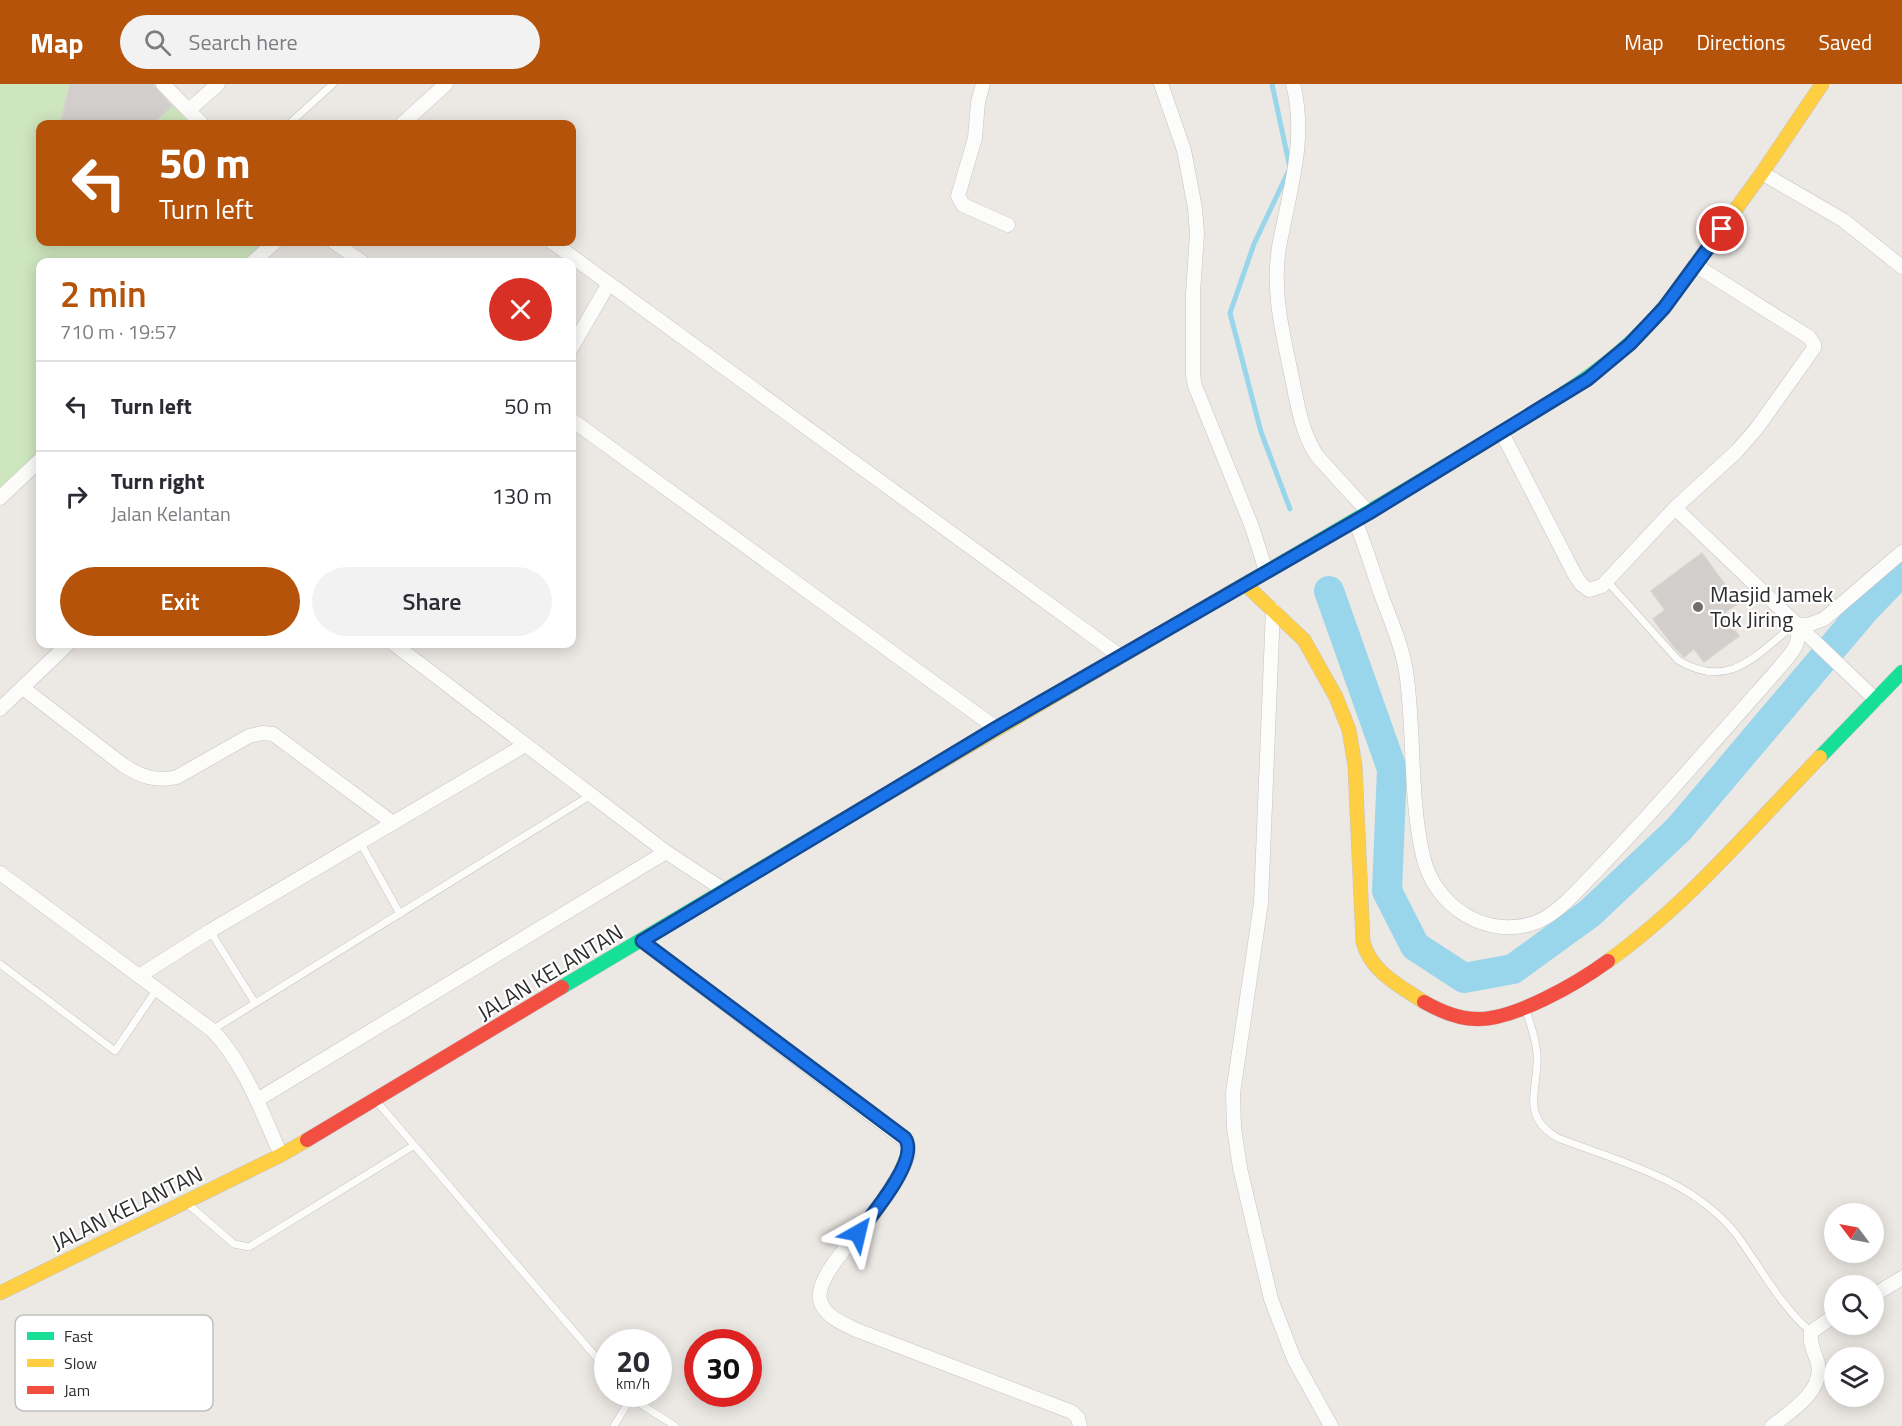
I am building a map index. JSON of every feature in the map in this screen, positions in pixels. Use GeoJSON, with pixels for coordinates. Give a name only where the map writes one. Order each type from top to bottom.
{"type":"FeatureCollection","features":[{"type":"Feature","properties":{"kind":"main road","name":"JALAN KELANTAN"},"geometry":{"type":"LineString","coordinates":[[0,1293],[281,1155],[376,1101],[724,890],[996,728],[1369,513],[1588,379],[1630,344],[1664,308],[1762,173],[1822,84]]}},
{"type":"Feature","properties":{"kind":"main road"},"geometry":{"type":"LineString","coordinates":[[1245,584],[1304,640],[1321,668],[1349,730],[1355,766],[1364,942],[1370,961],[1423,1001],[1452,1016],[1470,1020],[1488,1019],[1549,998],[1612,961],[1709,872],[1902,672]]}},
{"type":"Feature","properties":{"kind":"street"},"geometry":{"type":"LineString","coordinates":[[164,84],[198,120]]}},
{"type":"Feature","properties":{"kind":"street"},"geometry":{"type":"LineString","coordinates":[[189,110],[218,84]]}},
{"type":"Feature","properties":{"kind":"street"},"geometry":{"type":"LineString","coordinates":[[406,120],[446,84]]}},
{"type":"Feature","properties":{"kind":"street"},"geometry":{"type":"LineString","coordinates":[[983,84],[978,102],[975,138],[958,196],[963,205],[1008,225]]}},
{"type":"Feature","properties":{"kind":"street"},"geometry":{"type":"LineString","coordinates":[[1161,84],[1184,150],[1196,208],[1193,375],[1269,570]]}},
{"type":"Feature","properties":{"kind":"street"},"geometry":{"type":"LineString","coordinates":[[1293,84],[1299,126],[1298,153],[1276,268],[1280,322],[1301,421],[1310,445],[1317,456],[1369,513]]}},
{"type":"Feature","properties":{"kind":"street"},"geometry":{"type":"LineString","coordinates":[[1762,173],[1843,220],[1896,258],[1902,267]]}},
{"type":"Feature","properties":{"kind":"street"},"geometry":{"type":"LineString","coordinates":[[257,258],[271,246]]}},
{"type":"Feature","properties":{"kind":"street"},"geometry":{"type":"LineString","coordinates":[[340,246],[356,258]]}},
{"type":"Feature","properties":{"kind":"street"},"geometry":{"type":"LineString","coordinates":[[557,246],[573,258]]}},
{"type":"Feature","properties":{"kind":"street"},"geometry":{"type":"LineString","coordinates":[[576,260],[1120,656]]}},
{"type":"Feature","properties":{"kind":"street"},"geometry":{"type":"LineString","coordinates":[[1502,433],[1581,584],[1589,590],[1602,586],[1675,508],[1716,473],[1744,443],[1814,348],[1809,337],[1695,265]]}},
{"type":"Feature","properties":{"kind":"street"},"geometry":{"type":"LineString","coordinates":[[576,340],[608,285]]}},
{"type":"Feature","properties":{"kind":"street"},"geometry":{"type":"LineString","coordinates":[[576,423],[996,728]]}},
{"type":"Feature","properties":{"kind":"street"},"geometry":{"type":"LineString","coordinates":[[2,493],[36,463]]}},
{"type":"Feature","properties":{"kind":"street"},"geometry":{"type":"LineString","coordinates":[[1675,508],[1876,700]]}},
{"type":"Feature","properties":{"kind":"street"},"geometry":{"type":"LineString","coordinates":[[1353,522],[1369,556],[1406,670],[1418,827],[1424,859],[1439,893],[1459,911],[1485,924],[1503,927],[1538,922],[1576,892],[1627,839],[1778,669],[1798,642],[1799,628]]}},
{"type":"Feature","properties":{"kind":"street"},"geometry":{"type":"LineString","coordinates":[[1799,628],[1824,619],[1902,552]]}},
{"type":"Feature","properties":{"kind":"street"},"geometry":{"type":"LineString","coordinates":[[1273,609],[1261,903],[1234,1084],[1234,1128],[1261,1259],[1275,1310],[1294,1359],[1331,1426]]}},
{"type":"Feature","properties":{"kind":"street"},"geometry":{"type":"LineString","coordinates":[[0,709],[64,648]]}},
{"type":"Feature","properties":{"kind":"street"},"geometry":{"type":"LineString","coordinates":[[399,648],[666,852],[724,890]]}},
{"type":"Feature","properties":{"kind":"street"},"geometry":{"type":"LineString","coordinates":[[23,688],[123,765],[151,779],[164,780],[177,777],[249,736],[262,733],[273,734],[393,824]]}},
{"type":"Feature","properties":{"kind":"street"},"geometry":{"type":"LineString","coordinates":[[139,976],[210,931],[525,745]]}},
{"type":"Feature","properties":{"kind":"street"},"geometry":{"type":"LineString","coordinates":[[257,1100],[666,852]]}},
{"type":"Feature","properties":{"kind":"street"},"geometry":{"type":"LineString","coordinates":[[0,873],[212,1030],[229,1049],[257,1100],[281,1155]]}},
{"type":"Feature","properties":{"kind":"street"},"geometry":{"type":"LineString","coordinates":[[642,941],[907,1142],[909,1150],[901,1171],[822,1284],[821,1303],[829,1314],[841,1323],[1072,1412],[1078,1418],[1080,1426]]}},
{"type":"Feature","properties":{"kind":"street"},"geometry":{"type":"LineString","coordinates":[[1884,1289],[1902,1278]]}},
{"type":"Feature","properties":{"kind":"street"},"geometry":{"type":"LineString","coordinates":[[1772,1426],[1798,1406],[1812,1390],[1819,1367],[1810,1338],[1811,1332],[1824,1323]]}},
{"type":"Feature","properties":{"kind":"lane"},"geometry":{"type":"LineString","coordinates":[[292,120],[333,84]]}},
{"type":"Feature","properties":{"kind":"lane"},"geometry":{"type":"LineString","coordinates":[[1607,581],[1678,660],[1693,669],[1710,674],[1728,672],[1746,664],[1799,628]]}},
{"type":"Feature","properties":{"kind":"lane"},"geometry":{"type":"LineString","coordinates":[[212,1030],[591,795]]}},
{"type":"Feature","properties":{"kind":"lane"},"geometry":{"type":"LineString","coordinates":[[360,842],[400,914]]}},
{"type":"Feature","properties":{"kind":"lane"},"geometry":{"type":"LineString","coordinates":[[210,931],[255,1003]]}},
{"type":"Feature","properties":{"kind":"lane"},"geometry":{"type":"LineString","coordinates":[[0,964],[116,1051],[157,989]]}},
{"type":"Feature","properties":{"kind":"lane"},"geometry":{"type":"LineString","coordinates":[[1524,1007],[1536,1043],[1533,1112],[1547,1132],[1660,1176],[1703,1202],[1735,1233],[1797,1318],[1811,1332]]}},
{"type":"Feature","properties":{"kind":"lane"},"geometry":{"type":"LineString","coordinates":[[376,1101],[594,1355]]}},
{"type":"Feature","properties":{"kind":"lane"},"geometry":{"type":"LineString","coordinates":[[186,1203],[234,1244],[249,1247],[413,1146]]}},
{"type":"Feature","properties":{"kind":"lane"},"geometry":{"type":"LineString","coordinates":[[614,1426],[624,1407]]}},
{"type":"Feature","properties":{"kind":"lane"},"geometry":{"type":"LineString","coordinates":[[646,1407],[675,1426]]}},
{"type":"Feature","properties":{"kind":"green space"},"geometry":{"type":"Polygon","coordinates":[[[0,84],[70,84],[61,120],[36,120],[36,246],[261,246],[248,258],[36,258],[36,463],[5,493],[0,488],[0,84]]]}},
{"type":"Feature","properties":{"kind":"green space"},"geometry":{"type":"Polygon","coordinates":[[[173,105],[186,120],[157,120],[173,105]]]}},
{"type":"Feature","properties":{"kind":"building"},"geometry":{"type":"Polygon","coordinates":[[[70,84],[153,84],[172,106],[157,120],[61,120],[70,84]]]}},
{"type":"Feature","properties":{"kind":"building","name":"Masjid Jamek Tok Jiring"},"geometry":{"type":"Polygon","coordinates":[[[1702,553],[1738,603],[1723,614],[1739,636],[1704,662],[1694,649],[1684,657],[1653,619],[1665,610],[1651,591],[1702,553]]]}},
{"type":"Feature","properties":{"kind":"waterway"},"geometry":{"type":"LineString","coordinates":[[1272,84],[1290,168],[1254,244],[1230,313],[1261,432],[1290,509]]}},
{"type":"Feature","properties":{"kind":"waterway"},"geometry":{"type":"LineString","coordinates":[[1329,591],[1392,769],[1387,891],[1415,946],[1464,978],[1513,969],[1590,913],[1679,829],[1865,609],[1902,571]]}},
{"type":"Feature","properties":{"kind":"traffic: fast"},"geometry":{"type":"LineString","coordinates":[[1231,592],[1557,398],[1632,341],[1675,293]]}},
{"type":"Feature","properties":{"kind":"traffic: fast"},"geometry":{"type":"LineString","coordinates":[[1820,757],[1902,672]]}},
{"type":"Feature","properties":{"kind":"traffic: fast"},"geometry":{"type":"LineString","coordinates":[[562,987],[839,822]]}},
{"type":"Feature","properties":{"kind":"traffic: slow"},"geometry":{"type":"LineString","coordinates":[[1675,293],[1762,173],[1822,84]]}},
{"type":"Feature","properties":{"kind":"traffic: slow"},"geometry":{"type":"LineString","coordinates":[[1245,584],[1304,640],[1336,697],[1349,730],[1355,766],[1363,942],[1367,953],[1379,970],[1424,1002]]}},
{"type":"Feature","properties":{"kind":"traffic: slow"},"geometry":{"type":"LineString","coordinates":[[839,822],[1231,592]]}},
{"type":"Feature","properties":{"kind":"traffic: slow"},"geometry":{"type":"LineString","coordinates":[[1608,961],[1637,939],[1692,890],[1820,757]]}},
{"type":"Feature","properties":{"kind":"traffic: slow"},"geometry":{"type":"LineString","coordinates":[[0,1293],[281,1155],[307,1140]]}},
{"type":"Feature","properties":{"kind":"traffic: jam"},"geometry":{"type":"LineString","coordinates":[[1424,1002],[1463,1018],[1492,1018],[1545,999],[1608,961]]}},
{"type":"Feature","properties":{"kind":"traffic: jam"},"geometry":{"type":"LineString","coordinates":[[307,1140],[562,987]]}},
{"type":"Feature","properties":{"kind":"place","name":"Masjid Jamek Tok Jiring"},"geometry":{"type":"Point","coordinates":[1698,607]}},
{"type":"Feature","properties":{"kind":"route"},"geometry":{"type":"LineString","coordinates":[[858,1233],[890,1190],[904,1165],[909,1150],[905,1138],[642,941],[996,728],[1369,513],[1588,379],[1630,344],[1664,308],[1722,229]]}}]}
